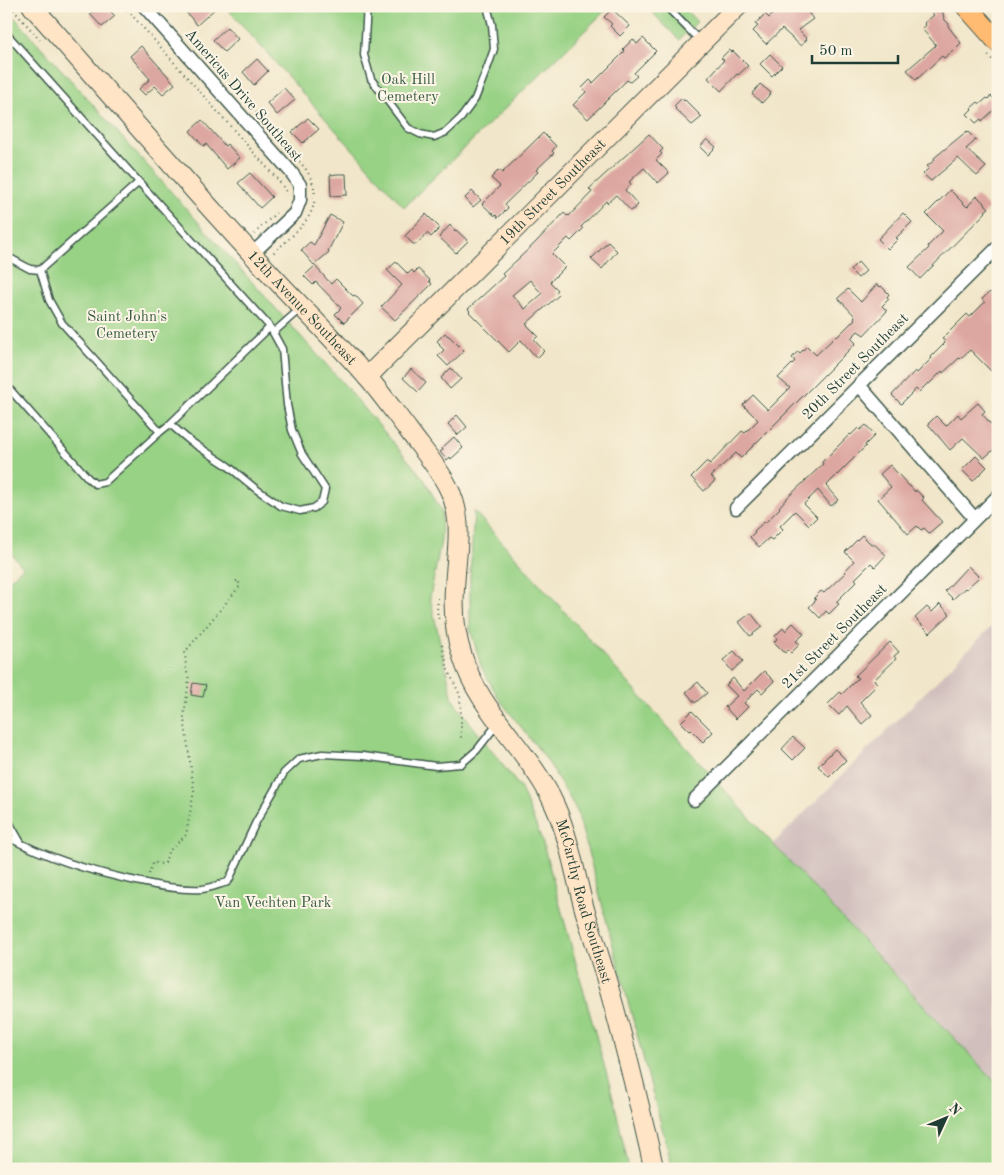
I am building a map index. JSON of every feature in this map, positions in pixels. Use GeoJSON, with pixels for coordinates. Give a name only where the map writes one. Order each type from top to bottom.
{"type":"FeatureCollection","features":[{"type":"Feature","properties":{"kind":"main road","name":"12th Avenue Southeast"},"geometry":{"type":"LineString","coordinates":[[32,6],[251,245],[302,307],[367,377],[441,474],[448,487],[458,518],[455,611],[462,658]]}},
{"type":"Feature","properties":{"kind":"main road","name":"19th Street Southeast"},"geometry":{"type":"LineString","coordinates":[[367,377],[738,6]]}},
{"type":"Feature","properties":{"kind":"main road"},"geometry":{"type":"LineString","coordinates":[[966,6],[998,42]]}},
{"type":"Feature","properties":{"kind":"main road","name":"McCarthy Road Southeast"},"geometry":{"type":"LineString","coordinates":[[462,658],[482,700],[542,782],[554,803],[564,828],[584,908],[625,1048],[654,1169]]}},
{"type":"Feature","properties":{"kind":"street","name":"Americus Drive Southeast"},"geometry":{"type":"LineString","coordinates":[[144,6],[291,172],[300,185],[300,200],[295,213],[251,245]]}},
{"type":"Feature","properties":{"kind":"street","name":"20th Street Southeast"},"geometry":{"type":"LineString","coordinates":[[736,508],[998,247]]}},
{"type":"Feature","properties":{"kind":"street"},"geometry":{"type":"LineString","coordinates":[[859,386],[975,519]]}},
{"type":"Feature","properties":{"kind":"street","name":"21st Street Southeast"},"geometry":{"type":"LineString","coordinates":[[694,800],[998,496]]}},
{"type":"Feature","properties":{"kind":"lane"},"geometry":{"type":"LineString","coordinates":[[367,6],[364,56],[371,79],[408,128],[420,134],[434,137],[446,132],[461,118],[474,99],[494,49],[492,25],[487,6]]}},
{"type":"Feature","properties":{"kind":"lane"},"geometry":{"type":"LineString","coordinates":[[666,6],[702,42]]}},
{"type":"Feature","properties":{"kind":"lane"},"geometry":{"type":"LineString","coordinates":[[6,33],[272,330],[282,349],[287,405],[292,430],[302,454],[324,489],[322,502],[314,508],[300,511],[281,506],[256,490],[228,466],[190,441],[170,424]]}},
{"type":"Feature","properties":{"kind":"lane"},"geometry":{"type":"LineString","coordinates":[[6,256],[30,269],[40,270],[139,182]]}},
{"type":"Feature","properties":{"kind":"lane"},"geometry":{"type":"LineString","coordinates":[[40,270],[49,300],[62,323],[160,432]]}},
{"type":"Feature","properties":{"kind":"lane"},"geometry":{"type":"LineString","coordinates":[[6,386],[88,478],[95,484],[105,482],[272,330],[302,307]]}},
{"type":"Feature","properties":{"kind":"lane"},"geometry":{"type":"LineString","coordinates":[[6,836],[76,865],[119,878],[173,889],[204,889],[228,882],[256,822],[284,773],[298,759],[322,754],[364,756],[436,766],[461,764],[477,750],[498,722]]}},
{"type":"Feature","properties":{"kind":"lane"},"geometry":{"type":"LineString","coordinates":[[6,817],[22,844]]}},
{"type":"Feature","properties":{"kind":"path"},"geometry":{"type":"LineString","coordinates":[[124,6],[278,180],[287,193],[287,200]]}},
{"type":"Feature","properties":{"kind":"path"},"geometry":{"type":"LineString","coordinates":[[251,245],[276,212]]}},
{"type":"Feature","properties":{"kind":"path"},"geometry":{"type":"LineString","coordinates":[[146,883],[153,862],[165,863],[168,852],[186,835],[194,790],[184,717],[189,679],[186,669],[185,652],[240,586],[238,580],[235,582]]}},
{"type":"Feature","properties":{"kind":"shaded area"},"geometry":{"type":"Polygon","coordinates":[[[998,620],[998,1085],[773,844],[998,620]]]}},
{"type":"Feature","properties":{"kind":"green space","name":"Oak Hill Cemetery"},"geometry":{"type":"Polygon","coordinates":[[[225,6],[610,6],[404,207],[225,6]]]}},
{"type":"Feature","properties":{"kind":"green space"},"geometry":{"type":"Polygon","coordinates":[[[646,6],[682,6],[697,22],[679,40],[646,6]]]}},
{"type":"Feature","properties":{"kind":"green space","name":"Van Vechten Park"},"geometry":{"type":"Polygon","coordinates":[[[6,8],[349,390],[424,479],[442,512],[441,541],[430,597],[453,700],[521,789],[542,840],[614,1101],[629,1169],[6,1169],[6,583],[23,567],[6,548],[6,8]]]}},
{"type":"Feature","properties":{"kind":"green space"},"geometry":{"type":"Polygon","coordinates":[[[474,511],[773,844],[998,1085],[998,1169],[673,1169],[577,811],[547,760],[499,699],[481,666],[470,628],[470,577],[474,511]]]}},
{"type":"Feature","properties":{"kind":"building"},"geometry":{"type":"Polygon","coordinates":[[[99,6],[105,6],[115,16],[102,27],[90,14],[99,6]]]}},
{"type":"Feature","properties":{"kind":"building"},"geometry":{"type":"Polygon","coordinates":[[[192,6],[218,6],[197,25],[186,12],[192,6]]]}},
{"type":"Feature","properties":{"kind":"building"},"geometry":{"type":"Polygon","coordinates":[[[780,6],[803,6],[813,19],[798,30],[807,39],[801,46],[782,29],[766,44],[753,31],[758,26],[755,24],[765,14],[769,18],[780,6]]]}},
{"type":"Feature","properties":{"kind":"building"},"geometry":{"type":"Polygon","coordinates":[[[938,8],[940,10],[942,8],[944,19],[961,43],[944,58],[942,56],[916,80],[907,70],[936,45],[922,29],[926,25],[924,23],[934,15],[932,13],[938,8]]]}},
{"type":"Feature","properties":{"kind":"building"},"geometry":{"type":"Polygon","coordinates":[[[612,9],[630,26],[620,36],[610,26],[612,24],[604,17],[612,9]]]}},
{"type":"Feature","properties":{"kind":"building"},"geometry":{"type":"Polygon","coordinates":[[[227,27],[238,39],[224,52],[213,40],[227,27]]]}},
{"type":"Feature","properties":{"kind":"building"},"geometry":{"type":"Polygon","coordinates":[[[643,38],[656,51],[634,73],[637,76],[630,82],[627,80],[588,119],[573,105],[586,92],[582,88],[590,80],[593,83],[625,51],[623,49],[633,39],[637,44],[643,38]]]}},
{"type":"Feature","properties":{"kind":"building"},"geometry":{"type":"Polygon","coordinates":[[[141,46],[175,84],[163,94],[155,86],[145,95],[139,89],[150,79],[130,56],[141,46]]]}},
{"type":"Feature","properties":{"kind":"building"},"geometry":{"type":"Polygon","coordinates":[[[729,50],[733,51],[748,66],[737,74],[721,91],[708,78],[724,60],[721,58],[729,50]]]}},
{"type":"Feature","properties":{"kind":"building"},"geometry":{"type":"Polygon","coordinates":[[[770,54],[782,66],[772,76],[760,64],[770,54]]]}},
{"type":"Feature","properties":{"kind":"building"},"geometry":{"type":"Polygon","coordinates":[[[257,59],[268,71],[254,85],[243,72],[257,59]]]}},
{"type":"Feature","properties":{"kind":"building"},"geometry":{"type":"Polygon","coordinates":[[[760,84],[771,93],[762,103],[752,94],[760,84]]]}},
{"type":"Feature","properties":{"kind":"building"},"geometry":{"type":"Polygon","coordinates":[[[284,88],[295,100],[277,115],[267,103],[284,88]]]}},
{"type":"Feature","properties":{"kind":"building"},"geometry":{"type":"Polygon","coordinates":[[[991,96],[998,103],[998,106],[982,121],[981,119],[976,123],[967,114],[978,102],[980,104],[991,96]]]}},
{"type":"Feature","properties":{"kind":"building"},"geometry":{"type":"Polygon","coordinates":[[[682,98],[702,117],[692,125],[675,109],[674,106],[682,98]]]}},
{"type":"Feature","properties":{"kind":"building"},"geometry":{"type":"Polygon","coordinates":[[[308,118],[319,129],[303,143],[292,132],[308,118]]]}},
{"type":"Feature","properties":{"kind":"building"},"geometry":{"type":"Polygon","coordinates":[[[202,120],[225,146],[227,144],[240,158],[227,169],[206,144],[203,146],[190,131],[202,120]]]}},
{"type":"Feature","properties":{"kind":"building"},"geometry":{"type":"Polygon","coordinates":[[[967,131],[976,140],[966,149],[986,167],[977,176],[958,158],[931,181],[923,174],[929,168],[927,166],[967,131]]]}},
{"type":"Feature","properties":{"kind":"building"},"geometry":{"type":"Polygon","coordinates":[[[543,133],[556,146],[552,151],[554,153],[536,170],[538,172],[505,204],[508,208],[498,218],[482,204],[500,186],[491,178],[499,170],[502,173],[543,133]]]}},
{"type":"Feature","properties":{"kind":"building"},"geometry":{"type":"Polygon","coordinates":[[[649,134],[663,149],[660,152],[662,154],[656,160],[669,173],[658,183],[644,168],[629,182],[631,184],[625,190],[638,205],[631,211],[616,195],[607,203],[606,201],[581,227],[583,229],[571,241],[568,238],[552,254],[565,267],[550,282],[558,290],[556,292],[559,295],[526,324],[538,336],[534,340],[544,351],[537,358],[521,340],[509,352],[468,309],[504,276],[502,274],[564,213],[569,216],[592,192],[589,189],[649,134]],[[530,280],[512,295],[525,309],[542,294],[530,280]]]}},
{"type":"Feature","properties":{"kind":"building"},"geometry":{"type":"Polygon","coordinates":[[[707,139],[716,147],[708,155],[700,147],[707,139]]]}},
{"type":"Feature","properties":{"kind":"building"},"geometry":{"type":"Polygon","coordinates":[[[250,173],[272,197],[260,208],[238,183],[250,173]]]}},
{"type":"Feature","properties":{"kind":"building"},"geometry":{"type":"Polygon","coordinates":[[[346,174],[347,195],[331,196],[330,175],[346,174]]]}},
{"type":"Feature","properties":{"kind":"building"},"geometry":{"type":"Polygon","coordinates":[[[950,190],[967,207],[977,196],[989,208],[920,279],[909,267],[943,231],[926,214],[950,190]]]}},
{"type":"Feature","properties":{"kind":"building"},"geometry":{"type":"Polygon","coordinates":[[[472,191],[481,200],[473,207],[465,198],[472,191]]]}},
{"type":"Feature","properties":{"kind":"building"},"geometry":{"type":"Polygon","coordinates":[[[903,213],[912,222],[888,249],[878,239],[903,213]]]}},
{"type":"Feature","properties":{"kind":"building"},"geometry":{"type":"Polygon","coordinates":[[[426,214],[440,228],[431,237],[427,233],[417,244],[413,244],[405,236],[426,214]]]}},
{"type":"Feature","properties":{"kind":"building"},"geometry":{"type":"Polygon","coordinates":[[[330,215],[343,222],[329,252],[314,265],[301,250],[310,242],[314,245],[330,215]]]}},
{"type":"Feature","properties":{"kind":"building"},"geometry":{"type":"Polygon","coordinates":[[[450,225],[468,241],[456,253],[439,237],[450,225]]]}},
{"type":"Feature","properties":{"kind":"building"},"geometry":{"type":"Polygon","coordinates":[[[608,242],[617,251],[602,269],[591,259],[608,242]]]}},
{"type":"Feature","properties":{"kind":"building"},"geometry":{"type":"Polygon","coordinates":[[[396,262],[408,274],[412,270],[414,273],[418,269],[432,284],[395,320],[381,307],[402,285],[387,270],[396,262]]]}},
{"type":"Feature","properties":{"kind":"building"},"geometry":{"type":"Polygon","coordinates":[[[858,262],[866,271],[858,278],[850,270],[858,262]]]}},
{"type":"Feature","properties":{"kind":"building"},"geometry":{"type":"Polygon","coordinates":[[[315,266],[331,284],[336,279],[363,304],[344,323],[335,314],[341,308],[316,282],[313,285],[304,276],[315,266]]]}},
{"type":"Feature","properties":{"kind":"building"},"geometry":{"type":"Polygon","coordinates":[[[877,284],[889,294],[887,297],[889,299],[882,306],[887,311],[864,335],[858,331],[851,338],[856,343],[741,458],[736,453],[711,476],[715,481],[704,491],[691,477],[707,461],[710,464],[742,431],[745,433],[758,420],[743,405],[753,395],[768,410],[790,388],[778,378],[795,361],[792,358],[798,351],[800,353],[807,346],[816,355],[855,319],[855,316],[838,298],[848,289],[861,302],[877,284]]]}},
{"type":"Feature","properties":{"kind":"building"},"geometry":{"type":"Polygon","coordinates":[[[998,290],[998,368],[993,373],[970,350],[943,373],[942,371],[919,392],[916,389],[901,404],[892,395],[915,371],[917,373],[932,358],[945,343],[942,339],[967,314],[970,317],[985,302],[982,299],[990,292],[993,295],[998,290]]]}},
{"type":"Feature","properties":{"kind":"building"},"geometry":{"type":"Polygon","coordinates":[[[445,333],[464,351],[448,366],[438,356],[444,350],[437,341],[445,333]]]}},
{"type":"Feature","properties":{"kind":"building"},"geometry":{"type":"Polygon","coordinates":[[[451,368],[461,379],[450,389],[441,378],[451,368]]]}},
{"type":"Feature","properties":{"kind":"building"},"geometry":{"type":"Polygon","coordinates":[[[411,369],[426,383],[418,392],[403,378],[411,369]]]}},
{"type":"Feature","properties":{"kind":"building"},"geometry":{"type":"Polygon","coordinates":[[[978,403],[985,411],[982,414],[998,432],[998,446],[984,458],[963,438],[950,450],[928,424],[936,416],[946,426],[958,414],[961,418],[978,403]]]}},
{"type":"Feature","properties":{"kind":"building"},"geometry":{"type":"Polygon","coordinates":[[[457,415],[467,427],[458,435],[448,424],[457,415]]]}},
{"type":"Feature","properties":{"kind":"building"},"geometry":{"type":"Polygon","coordinates":[[[866,425],[875,435],[826,486],[838,500],[831,506],[818,490],[804,504],[817,517],[809,525],[795,511],[780,526],[783,529],[772,540],[769,538],[759,547],[750,537],[754,531],[780,508],[787,498],[823,464],[822,462],[850,434],[866,425]]]}},
{"type":"Feature","properties":{"kind":"building"},"geometry":{"type":"Polygon","coordinates":[[[454,437],[463,448],[451,459],[450,457],[447,460],[440,452],[454,437]]]}},
{"type":"Feature","properties":{"kind":"building"},"geometry":{"type":"Polygon","coordinates":[[[976,456],[987,467],[973,481],[962,470],[976,456]]]}},
{"type":"Feature","properties":{"kind":"building"},"geometry":{"type":"Polygon","coordinates":[[[890,465],[915,492],[916,490],[924,498],[922,500],[942,522],[929,533],[924,528],[921,530],[917,526],[908,534],[878,499],[891,487],[880,474],[890,465]]]}},
{"type":"Feature","properties":{"kind":"building"},"geometry":{"type":"Polygon","coordinates":[[[862,535],[886,555],[875,567],[871,563],[855,579],[857,581],[836,602],[839,604],[829,614],[826,611],[820,618],[809,607],[816,600],[814,598],[821,591],[824,593],[845,573],[854,561],[845,552],[862,535]]]}},
{"type":"Feature","properties":{"kind":"building"},"geometry":{"type":"Polygon","coordinates":[[[968,566],[979,577],[953,599],[945,591],[968,566]]]}},
{"type":"Feature","properties":{"kind":"building"},"geometry":{"type":"Polygon","coordinates":[[[940,604],[950,614],[930,633],[915,618],[927,607],[932,612],[940,604]]]}},
{"type":"Feature","properties":{"kind":"building"},"geometry":{"type":"Polygon","coordinates":[[[751,613],[762,627],[750,636],[739,622],[751,613]]]}},
{"type":"Feature","properties":{"kind":"building"},"geometry":{"type":"Polygon","coordinates":[[[793,623],[804,634],[796,641],[800,644],[791,653],[788,650],[785,653],[774,642],[777,639],[775,636],[783,628],[785,631],[793,623]]]}},
{"type":"Feature","properties":{"kind":"building"},"geometry":{"type":"Polygon","coordinates":[[[890,642],[899,652],[894,656],[896,659],[874,680],[878,684],[860,702],[872,715],[862,724],[847,706],[839,715],[828,704],[840,692],[842,694],[858,678],[855,676],[890,642]]]}},
{"type":"Feature","properties":{"kind":"building"},"geometry":{"type":"Polygon","coordinates":[[[734,651],[743,661],[732,671],[723,660],[734,651]]]}},
{"type":"Feature","properties":{"kind":"building"},"geometry":{"type":"Polygon","coordinates":[[[764,671],[774,681],[762,693],[758,689],[744,703],[748,707],[736,719],[725,707],[737,696],[726,685],[733,678],[744,691],[764,671]]]}},
{"type":"Feature","properties":{"kind":"building"},"geometry":{"type":"Polygon","coordinates":[[[698,682],[707,693],[695,703],[686,692],[698,682]]]}},
{"type":"Feature","properties":{"kind":"building"},"geometry":{"type":"Polygon","coordinates":[[[193,683],[206,685],[203,697],[191,695],[193,683]]]}},
{"type":"Feature","properties":{"kind":"building"},"geometry":{"type":"Polygon","coordinates":[[[692,711],[713,732],[703,742],[681,722],[692,711]]]}},
{"type":"Feature","properties":{"kind":"building"},"geometry":{"type":"Polygon","coordinates":[[[793,737],[805,748],[793,760],[782,749],[793,737]]]}},
{"type":"Feature","properties":{"kind":"building"},"geometry":{"type":"Polygon","coordinates":[[[835,749],[846,760],[829,777],[818,766],[835,749]]]}},
{"type":"Feature","properties":{"kind":"park label","name":"Saint John's Cemetery"},"geometry":{"type":"Point","coordinates":[127,324]}}]}
